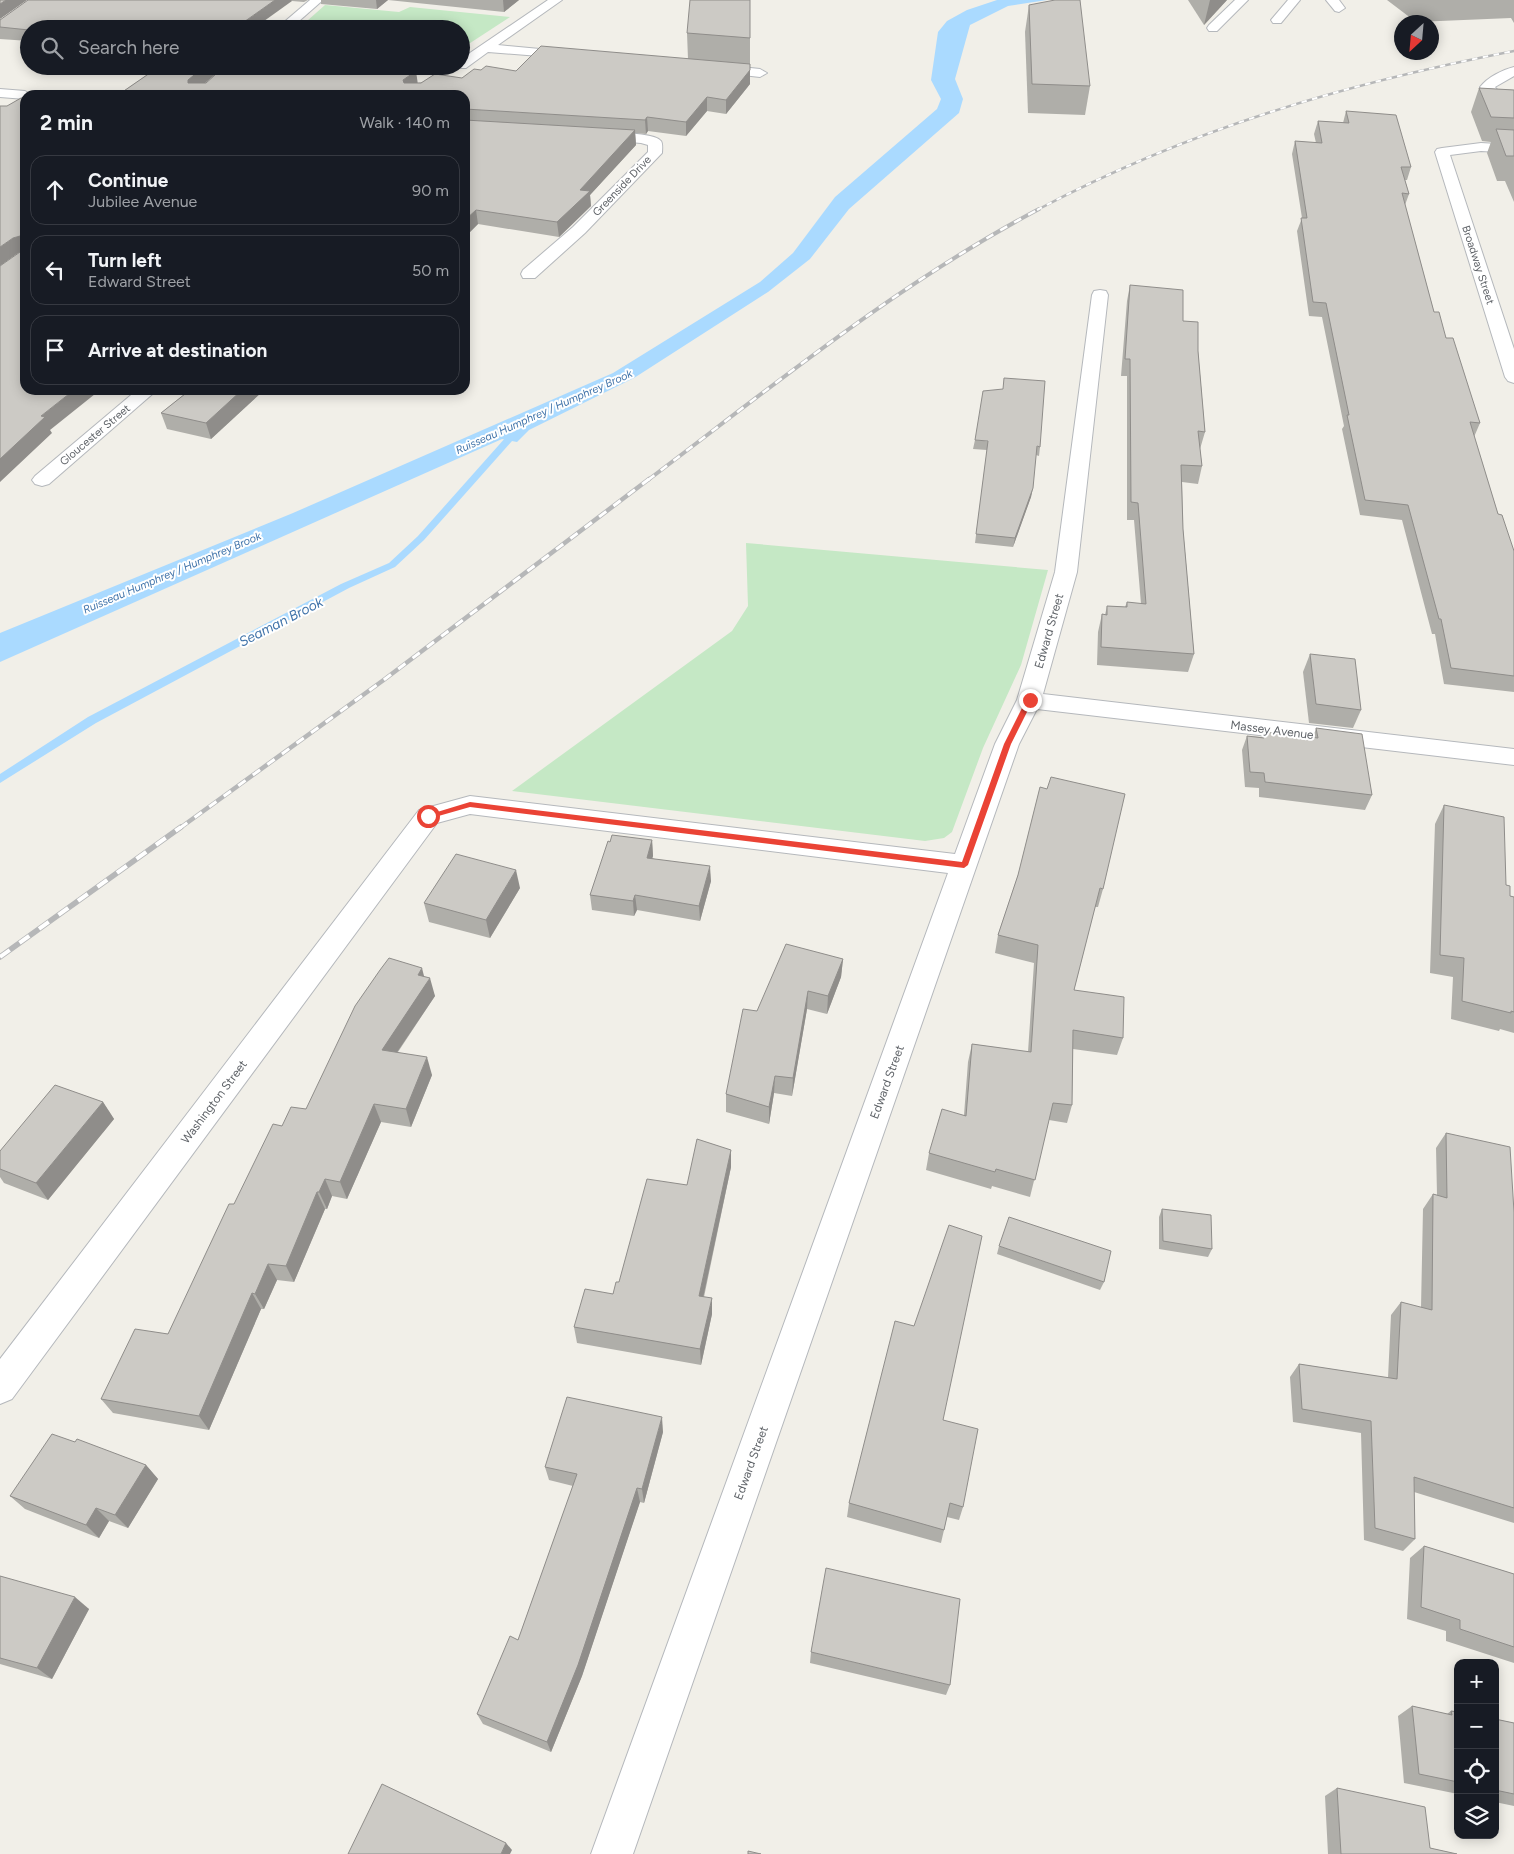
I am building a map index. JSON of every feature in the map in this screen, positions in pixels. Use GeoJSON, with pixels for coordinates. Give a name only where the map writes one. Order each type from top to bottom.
{"type":"FeatureCollection","features":[{"type":"Feature","properties":{"kind":"street"},"geometry":{"type":"LineString","coordinates":[[293,20],[317,0]]}},
{"type":"Feature","properties":{"kind":"street"},"geometry":{"type":"LineString","coordinates":[[470,59],[556,0]]}},
{"type":"Feature","properties":{"kind":"street"},"geometry":{"type":"LineString","coordinates":[[1213,28],[1242,0]]}},
{"type":"Feature","properties":{"kind":"street"},"geometry":{"type":"LineString","coordinates":[[1277,20],[1294,0]]}},
{"type":"Feature","properties":{"kind":"street"},"geometry":{"type":"LineString","coordinates":[[486,48],[584,57]]}},
{"type":"Feature","properties":{"kind":"street"},"geometry":{"type":"LineString","coordinates":[[701,67],[760,73]]}},
{"type":"Feature","properties":{"kind":"street"},"geometry":{"type":"LineString","coordinates":[[1514,71],[1495,80],[1488,87],[1495,96],[1510,98],[1514,116]]}},
{"type":"Feature","properties":{"kind":"street"},"geometry":{"type":"LineString","coordinates":[[1,94],[20,95]]}},
{"type":"Feature","properties":{"kind":"street","name":"Greenside Drive"},"geometry":{"type":"LineString","coordinates":[[530,274],[579,230],[655,153],[656,143],[643,139],[584,136]]}},
{"type":"Feature","properties":{"kind":"street","name":"Broadway Street"},"geometry":{"type":"LineString","coordinates":[[1514,149],[1481,147],[1442,152],[1514,377]]}},
{"type":"Feature","properties":{"kind":"street","name":"Edward Street"},"geometry":{"type":"LineString","coordinates":[[612,1854],[1007,744],[1030,700],[1066,572],[1100,295]]}},
{"type":"Feature","properties":{"kind":"street","name":"Gloucester Street"},"geometry":{"type":"LineString","coordinates":[[42,480],[142,395]]}},
{"type":"Feature","properties":{"kind":"street","name":"Massey Avenue"},"geometry":{"type":"LineString","coordinates":[[1030,700],[1514,757]]}},
{"type":"Feature","properties":{"kind":"street","name":"Washington Street"},"geometry":{"type":"LineString","coordinates":[[0,1387],[428,816],[470,805],[964,865]]}},
{"type":"Feature","properties":{"kind":"green space"},"geometry":{"type":"Polygon","coordinates":[[[325,5],[399,12],[410,7],[510,17],[470,43],[470,20],[308,20],[325,5]]]}},
{"type":"Feature","properties":{"kind":"green space"},"geometry":{"type":"Polygon","coordinates":[[[746,543],[1048,570],[1021,665],[983,748],[952,832],[944,838],[925,841],[512,791],[732,631],[748,606],[746,543]]]}},
{"type":"Feature","properties":{"kind":"water","name":"Ruisseau Humphrey / Humphrey Brook"},"geometry":{"type":"Polygon","coordinates":[[[997,0],[1047,0],[1008,6],[970,25],[955,79],[963,99],[959,113],[849,209],[810,259],[768,292],[634,378],[529,430],[517,442],[502,439],[0,662],[0,633],[293,513],[613,373],[760,282],[793,253],[835,197],[937,109],[941,99],[931,80],[938,32],[947,21],[967,10],[997,0]]]}},
{"type":"Feature","properties":{"kind":"building"},"geometry":{"type":"Polygon","coordinates":[[[28,0],[275,0],[247,20],[20,20],[20,29],[0,27],[0,20],[28,0]]]}},
{"type":"Feature","properties":{"kind":"building"},"geometry":{"type":"Polygon","coordinates":[[[690,0],[750,0],[750,38],[687,33],[690,0]]]}},
{"type":"Feature","properties":{"kind":"building"},"geometry":{"type":"Polygon","coordinates":[[[1055,0],[1080,0],[1090,86],[1032,84],[1029,5],[1055,0]]]}},
{"type":"Feature","properties":{"kind":"building"},"geometry":{"type":"Polygon","coordinates":[[[541,46],[750,64],[750,70],[726,100],[707,97],[686,122],[647,117],[645,120],[470,109],[470,90],[125,90],[147,75],[194,75],[188,80],[188,83],[206,83],[215,75],[410,75],[403,80],[404,83],[421,83],[433,75],[462,78],[470,75],[470,72],[474,69],[481,70],[486,66],[516,71],[541,46]]]}},
{"type":"Feature","properties":{"kind":"building"},"geometry":{"type":"Polygon","coordinates":[[[1479,88],[1514,90],[1514,118],[1491,117],[1479,88]]]}},
{"type":"Feature","properties":{"kind":"building"},"geometry":{"type":"Polygon","coordinates":[[[20,99],[20,236],[13,238],[0,247],[0,106],[7,106],[20,99]]]}},
{"type":"Feature","properties":{"kind":"building"},"geometry":{"type":"Polygon","coordinates":[[[1346,111],[1396,115],[1411,167],[1401,167],[1409,194],[1402,193],[1434,312],[1439,312],[1446,338],[1453,338],[1480,423],[1470,422],[1498,514],[1502,515],[1514,551],[1514,676],[1451,668],[1441,619],[1439,619],[1408,505],[1365,500],[1326,303],[1313,302],[1301,218],[1307,218],[1295,141],[1322,143],[1318,121],[1349,123],[1346,111]]]}},
{"type":"Feature","properties":{"kind":"building"},"geometry":{"type":"Polygon","coordinates":[[[470,120],[635,130],[580,190],[590,191],[557,222],[476,210],[470,215],[470,120]]]}},
{"type":"Feature","properties":{"kind":"building"},"geometry":{"type":"Polygon","coordinates":[[[1496,129],[1514,130],[1514,156],[1506,156],[1496,129]]]}},
{"type":"Feature","properties":{"kind":"building"},"geometry":{"type":"Polygon","coordinates":[[[20,252],[20,395],[68,395],[41,416],[45,417],[0,459],[0,266],[20,252]]]}},
{"type":"Feature","properties":{"kind":"building"},"geometry":{"type":"Polygon","coordinates":[[[1130,285],[1183,290],[1183,321],[1198,322],[1198,351],[1205,432],[1198,431],[1202,466],[1181,465],[1183,529],[1194,654],[1101,647],[1102,614],[1107,615],[1107,606],[1127,607],[1127,602],[1146,604],[1138,503],[1131,502],[1130,359],[1125,359],[1130,285]]]}},
{"type":"Feature","properties":{"kind":"building"},"geometry":{"type":"Polygon","coordinates":[[[1004,378],[1045,381],[1040,447],[1037,446],[1033,488],[1015,538],[976,534],[988,441],[975,440],[983,391],[1003,389],[1004,378]]]}},
{"type":"Feature","properties":{"kind":"building"},"geometry":{"type":"Polygon","coordinates":[[[184,395],[237,395],[206,423],[161,413],[184,395]]]}},
{"type":"Feature","properties":{"kind":"building"},"geometry":{"type":"Polygon","coordinates":[[[1310,654],[1355,659],[1361,710],[1316,704],[1310,654]]]}},
{"type":"Feature","properties":{"kind":"building"},"geometry":{"type":"Polygon","coordinates":[[[1316,728],[1362,734],[1372,795],[1265,782],[1264,773],[1250,772],[1247,736],[1264,738],[1263,732],[1318,738],[1316,728]]]}},
{"type":"Feature","properties":{"kind":"building"},"geometry":{"type":"Polygon","coordinates":[[[1051,777],[1125,794],[1103,889],[1100,888],[1074,990],[1124,997],[1123,1038],[1073,1030],[1072,1105],[1053,1103],[1035,1180],[996,1169],[995,1172],[929,1153],[942,1109],[966,1116],[972,1044],[1031,1052],[1038,945],[998,935],[1018,875],[1040,787],[1047,789],[1051,777]]]}},
{"type":"Feature","properties":{"kind":"building"},"geometry":{"type":"Polygon","coordinates":[[[1444,805],[1504,817],[1506,885],[1510,886],[1510,896],[1514,897],[1514,1012],[1511,1011],[1511,1013],[1462,1001],[1464,958],[1440,955],[1444,805]]]}},
{"type":"Feature","properties":{"kind":"building"},"geometry":{"type":"Polygon","coordinates":[[[612,835],[652,840],[647,858],[710,866],[699,906],[635,895],[633,901],[590,895],[608,841],[610,842],[612,835]]]}},
{"type":"Feature","properties":{"kind":"building"},"geometry":{"type":"Polygon","coordinates":[[[456,854],[516,870],[486,920],[424,903],[456,854]]]}},
{"type":"Feature","properties":{"kind":"building"},"geometry":{"type":"Polygon","coordinates":[[[786,944],[843,959],[828,996],[808,991],[793,1078],[775,1076],[769,1107],[726,1094],[743,1009],[757,1011],[786,944]]]}},
{"type":"Feature","properties":{"kind":"building"},"geometry":{"type":"Polygon","coordinates":[[[389,958],[422,968],[418,975],[430,978],[382,1050],[427,1057],[406,1109],[374,1104],[340,1182],[325,1179],[319,1192],[317,1192],[286,1266],[268,1264],[255,1294],[252,1293],[199,1416],[101,1399],[135,1329],[168,1334],[229,1204],[234,1204],[273,1124],[282,1126],[291,1107],[306,1109],[355,1006],[389,958]]]}},
{"type":"Feature","properties":{"kind":"building"},"geometry":{"type":"Polygon","coordinates":[[[55,1085],[103,1102],[36,1183],[0,1169],[0,1151],[55,1085]]]}},
{"type":"Feature","properties":{"kind":"building"},"geometry":{"type":"Polygon","coordinates":[[[1446,1133],[1510,1147],[1514,1212],[1514,1508],[1414,1477],[1415,1539],[1375,1528],[1371,1421],[1302,1409],[1299,1364],[1397,1379],[1401,1302],[1432,1310],[1433,1194],[1447,1198],[1446,1133]]]}},
{"type":"Feature","properties":{"kind":"building"},"geometry":{"type":"Polygon","coordinates":[[[697,1139],[731,1150],[699,1296],[712,1298],[700,1349],[574,1327],[585,1289],[613,1294],[616,1282],[619,1282],[647,1179],[687,1185],[697,1139]]]}},
{"type":"Feature","properties":{"kind":"building"},"geometry":{"type":"Polygon","coordinates":[[[1162,1209],[1211,1215],[1212,1249],[1163,1241],[1162,1209]]]}},
{"type":"Feature","properties":{"kind":"building"},"geometry":{"type":"Polygon","coordinates":[[[1009,1217],[1111,1251],[1104,1282],[999,1246],[1009,1217]]]}},
{"type":"Feature","properties":{"kind":"building"},"geometry":{"type":"Polygon","coordinates":[[[949,1225],[982,1236],[943,1420],[978,1429],[963,1507],[950,1503],[944,1530],[849,1503],[895,1321],[914,1326],[949,1225]]]}},
{"type":"Feature","properties":{"kind":"building"},"geometry":{"type":"Polygon","coordinates":[[[567,1397],[662,1417],[642,1489],[637,1488],[578,1665],[547,1742],[477,1714],[510,1636],[518,1640],[577,1474],[545,1467],[567,1397]]]}},
{"type":"Feature","properties":{"kind":"building"},"geometry":{"type":"Polygon","coordinates":[[[52,1434],[75,1442],[77,1439],[146,1465],[115,1515],[96,1508],[86,1525],[10,1496],[52,1434]]]}},
{"type":"Feature","properties":{"kind":"building"},"geometry":{"type":"Polygon","coordinates":[[[1424,1546],[1514,1574],[1514,1647],[1460,1629],[1460,1620],[1421,1607],[1424,1546]]]}},
{"type":"Feature","properties":{"kind":"building"},"geometry":{"type":"Polygon","coordinates":[[[826,1568],[960,1599],[950,1685],[811,1652],[826,1568]]]}},
{"type":"Feature","properties":{"kind":"building"},"geometry":{"type":"Polygon","coordinates":[[[0,1576],[75,1597],[37,1668],[0,1658],[0,1576]]]}},
{"type":"Feature","properties":{"kind":"building"},"geometry":{"type":"Polygon","coordinates":[[[1412,1706],[1452,1715],[1451,1711],[1454,1711],[1454,1781],[1419,1774],[1412,1706]]]}},
{"type":"Feature","properties":{"kind":"building"},"geometry":{"type":"Polygon","coordinates":[[[1499,1720],[1514,1723],[1514,1794],[1499,1791],[1499,1720]]]}},
{"type":"Feature","properties":{"kind":"building"},"geometry":{"type":"Polygon","coordinates":[[[382,1784],[506,1843],[501,1854],[348,1854],[382,1784]]]}},
{"type":"Feature","properties":{"kind":"building"},"geometry":{"type":"Polygon","coordinates":[[[1337,1788],[1425,1807],[1430,1848],[1457,1854],[1341,1854],[1337,1788]]]}},
{"type":"Feature","properties":{"kind":"building"},"geometry":{"type":"Polygon","coordinates":[[[748,1851],[761,1854],[748,1854],[748,1851]]]}},
{"type":"Feature","properties":{"kind":"waterway","name":"Seaman Brook"},"geometry":{"type":"LineString","coordinates":[[0,779],[92,720],[345,586],[392,565],[421,538],[518,429]]}},
{"type":"Feature","properties":{"kind":"railway"},"geometry":{"type":"LineString","coordinates":[[1037,210],[1094,181],[1152,156],[1269,112],[1389,78],[1514,51]]}},
{"type":"Feature","properties":{"kind":"railway"},"geometry":{"type":"LineString","coordinates":[[648,480],[790,372],[887,302],[987,238],[1039,209]]}},
{"type":"Feature","properties":{"kind":"railway"},"geometry":{"type":"LineString","coordinates":[[180,828],[385,679],[649,479]]}},
{"type":"Feature","properties":{"kind":"railway"},"geometry":{"type":"LineString","coordinates":[[0,957],[181,827]]}},
{"type":"Feature","properties":{"kind":"route"},"geometry":{"type":"LineString","coordinates":[[428,816],[470,805],[964,865],[1007,744],[1030,700]]}}]}
